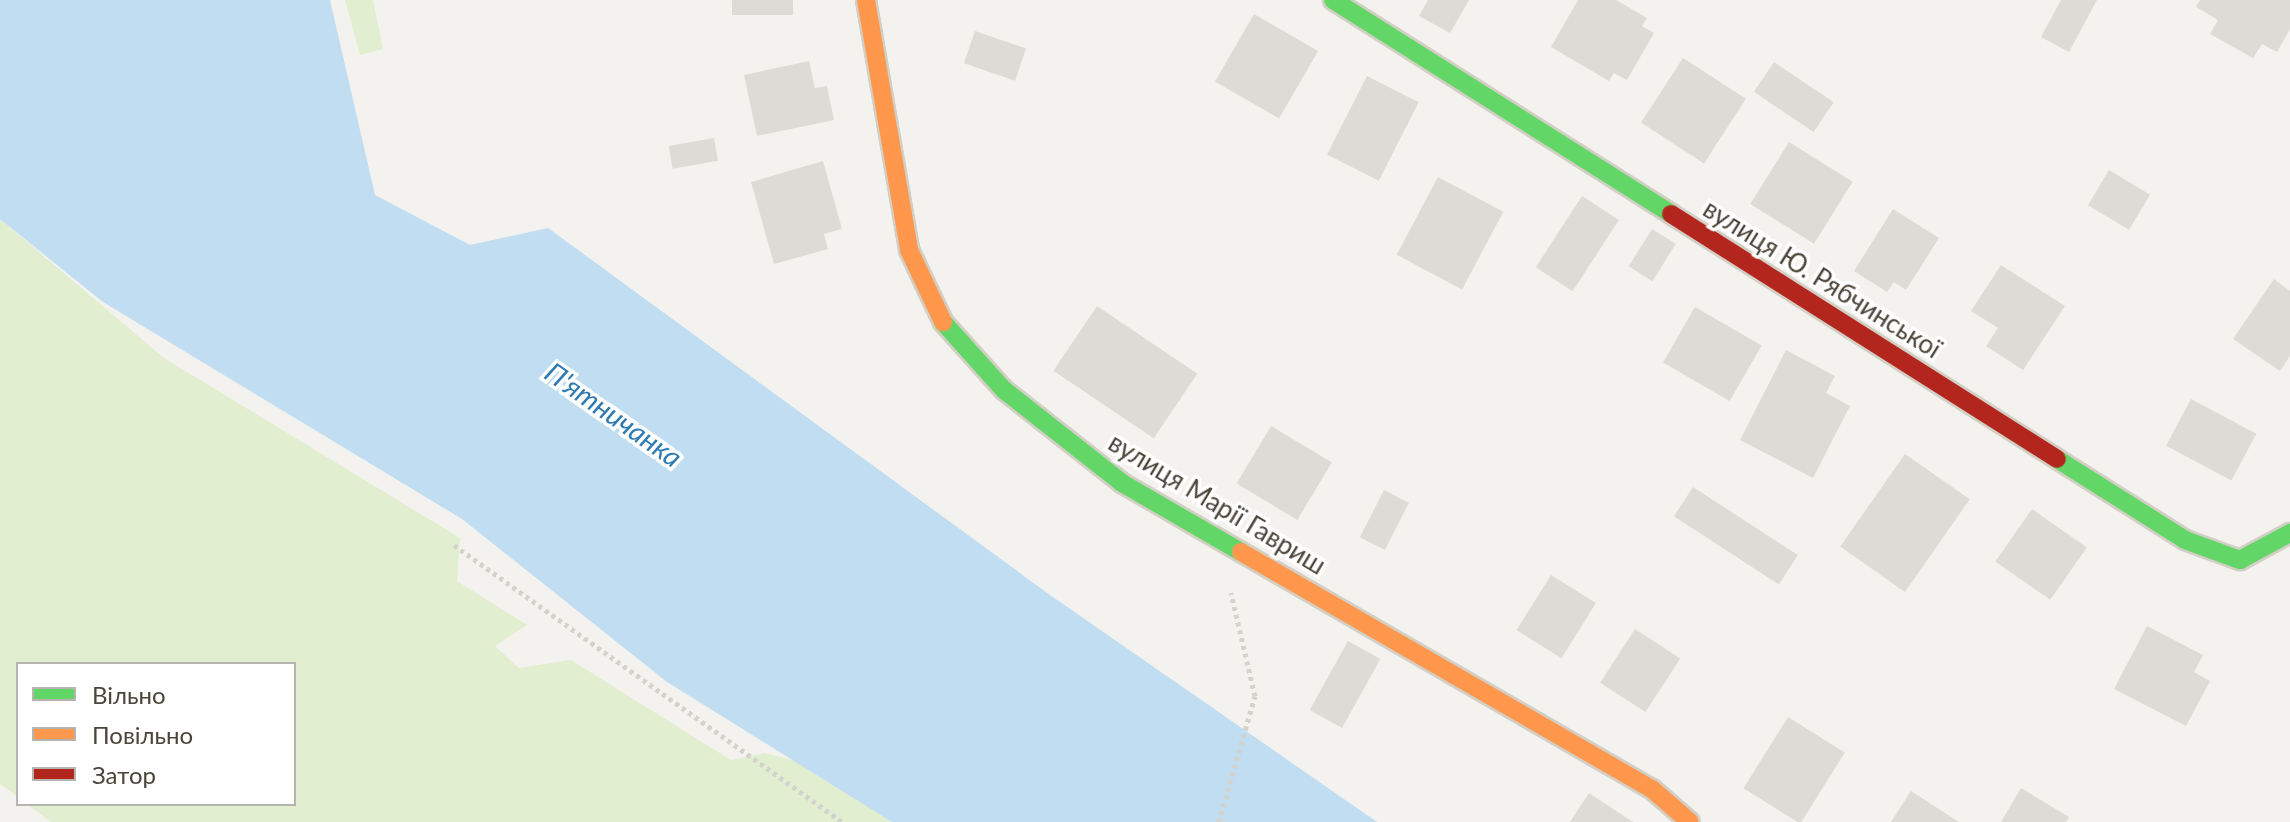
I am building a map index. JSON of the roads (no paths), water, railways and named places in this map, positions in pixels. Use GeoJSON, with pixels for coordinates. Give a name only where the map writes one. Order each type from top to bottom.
{"type":"FeatureCollection","features":[{"type":"Feature","properties":{"kind":"street","name":"вулиця Марії Гавриш"},"geometry":{"type":"LineString","coordinates":[[866,0],[909,250],[946,327],[1004,390],[1122,483],[1652,789],[1690,822]]}},
{"type":"Feature","properties":{"kind":"street","name":"вулиця Ю. Рябчинської"},"geometry":{"type":"LineString","coordinates":[[1333,0],[2185,540],[2240,560],[2290,533]]}},
{"type":"Feature","properties":{"kind":"water","name":"П'ятничанка"},"geometry":{"type":"Polygon","coordinates":[[[0,0],[330,0],[375,195],[470,245],[548,228],[1050,595],[1377,822],[892,822],[667,682],[462,519],[103,302],[0,219],[0,0]]]}}]}
